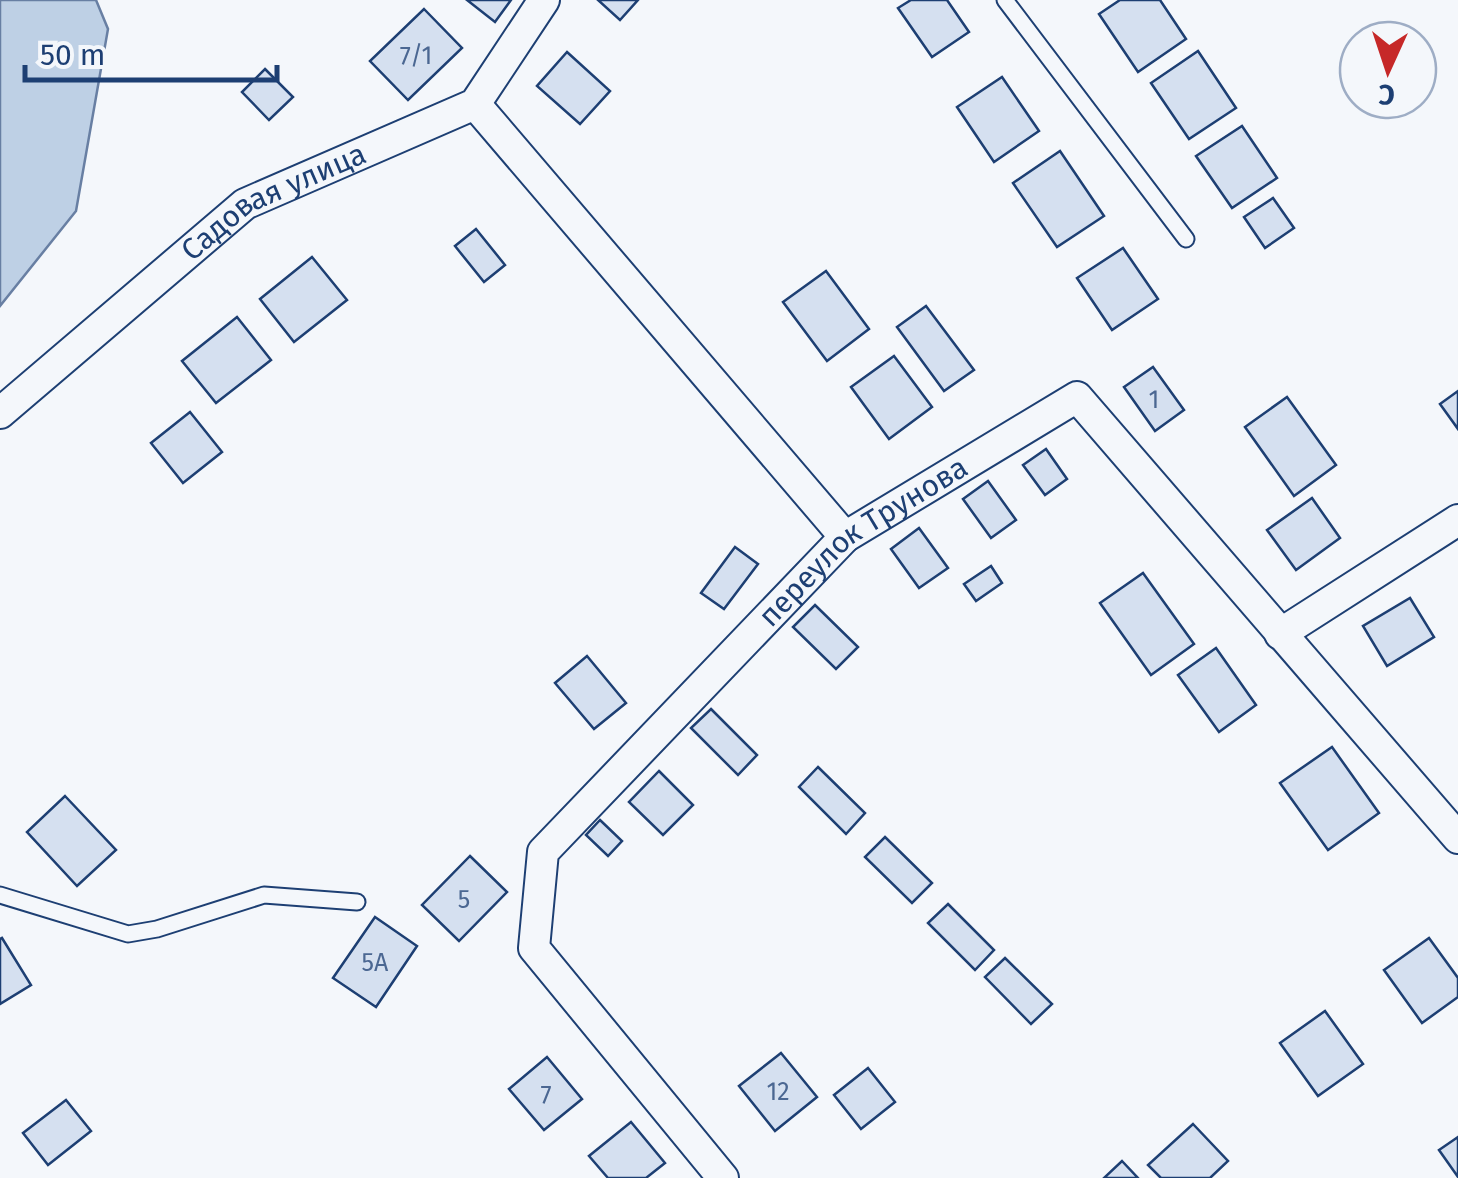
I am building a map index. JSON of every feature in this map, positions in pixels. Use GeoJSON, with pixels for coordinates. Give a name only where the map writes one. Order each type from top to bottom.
{"type":"FeatureCollection","features":[{"type":"Feature","properties":{"kind":"street"},"geometry":{"type":"LineString","coordinates":[[544,0],[475,104],[845,537]]}},
{"type":"Feature","properties":{"kind":"street","name":"Садовая улица"},"geometry":{"type":"LineString","coordinates":[[0,413],[245,204],[475,104]]}},
{"type":"Feature","properties":{"kind":"street","name":"переулок Трунова"},"geometry":{"type":"LineString","coordinates":[[724,1178],[534,948],[544,852],[845,537],[1078,397],[1458,838]]}},
{"type":"Feature","properties":{"kind":"street"},"geometry":{"type":"LineString","coordinates":[[1280,634],[1458,520]]}},
{"type":"Feature","properties":{"kind":"lane"},"geometry":{"type":"LineString","coordinates":[[1005,0],[1186,238]]}},
{"type":"Feature","properties":{"kind":"lane"},"geometry":{"type":"LineString","coordinates":[[0,895],[128,934],[157,929],[264,895],[357,902]]}},
{"type":"Feature","properties":{"kind":"water"},"geometry":{"type":"Polygon","coordinates":[[[0,0],[96,0],[108,29],[76,211],[0,306],[0,0]]]}},
{"type":"Feature","properties":{"kind":"building"},"geometry":{"type":"Polygon","coordinates":[[[467,0],[511,0],[495,22],[467,0]]]}},
{"type":"Feature","properties":{"kind":"building"},"geometry":{"type":"Polygon","coordinates":[[[598,0],[638,0],[620,20],[598,0]]]}},
{"type":"Feature","properties":{"kind":"building"},"geometry":{"type":"Polygon","coordinates":[[[911,0],[947,0],[969,32],[932,57],[898,8],[911,0]]]}},
{"type":"Feature","properties":{"kind":"building"},"geometry":{"type":"Polygon","coordinates":[[[1120,0],[1160,0],[1186,39],[1138,72],[1099,14],[1120,0]]]}},
{"type":"Feature","properties":{"kind":"building"},"geometry":{"type":"Polygon","coordinates":[[[424,9],[462,48],[408,100],[370,61],[424,9]]]}},
{"type":"Feature","properties":{"kind":"building"},"geometry":{"type":"Polygon","coordinates":[[[1198,51],[1236,108],[1189,139],[1151,83],[1198,51]]]}},
{"type":"Feature","properties":{"kind":"building"},"geometry":{"type":"Polygon","coordinates":[[[567,52],[610,91],[580,124],[537,86],[567,52]]]}},
{"type":"Feature","properties":{"kind":"building"},"geometry":{"type":"Polygon","coordinates":[[[265,69],[293,97],[269,120],[242,92],[265,69]]]}},
{"type":"Feature","properties":{"kind":"building"},"geometry":{"type":"Polygon","coordinates":[[[1002,77],[1039,131],[994,162],[957,107],[1002,77]]]}},
{"type":"Feature","properties":{"kind":"building"},"geometry":{"type":"Polygon","coordinates":[[[1242,126],[1277,178],[1232,208],[1196,156],[1242,126]]]}},
{"type":"Feature","properties":{"kind":"building"},"geometry":{"type":"Polygon","coordinates":[[[1060,151],[1104,216],[1057,247],[1013,183],[1060,151]]]}},
{"type":"Feature","properties":{"kind":"building"},"geometry":{"type":"Polygon","coordinates":[[[1273,198],[1294,228],[1265,248],[1244,217],[1273,198]]]}},
{"type":"Feature","properties":{"kind":"building"},"geometry":{"type":"Polygon","coordinates":[[[476,229],[505,265],[484,282],[455,246],[476,229]]]}},
{"type":"Feature","properties":{"kind":"building"},"geometry":{"type":"Polygon","coordinates":[[[1123,248],[1158,299],[1112,330],[1077,278],[1123,248]]]}},
{"type":"Feature","properties":{"kind":"building"},"geometry":{"type":"Polygon","coordinates":[[[312,257],[347,300],[294,342],[260,299],[312,257]]]}},
{"type":"Feature","properties":{"kind":"building"},"geometry":{"type":"Polygon","coordinates":[[[826,271],[869,329],[827,361],[783,302],[826,271]]]}},
{"type":"Feature","properties":{"kind":"building"},"geometry":{"type":"Polygon","coordinates":[[[926,306],[974,370],[944,391],[897,327],[926,306]]]}},
{"type":"Feature","properties":{"kind":"building"},"geometry":{"type":"Polygon","coordinates":[[[237,317],[271,360],[216,403],[182,361],[237,317]]]}},
{"type":"Feature","properties":{"kind":"building"},"geometry":{"type":"Polygon","coordinates":[[[894,356],[932,407],[889,439],[851,387],[894,356]]]}},
{"type":"Feature","properties":{"kind":"building"},"geometry":{"type":"Polygon","coordinates":[[[1153,367],[1184,410],[1155,431],[1124,387],[1153,367]]]}},
{"type":"Feature","properties":{"kind":"building"},"geometry":{"type":"Polygon","coordinates":[[[1458,391],[1458,429],[1440,404],[1458,391]]]}},
{"type":"Feature","properties":{"kind":"building"},"geometry":{"type":"Polygon","coordinates":[[[1287,397],[1336,465],[1294,496],[1245,427],[1287,397]]]}},
{"type":"Feature","properties":{"kind":"building"},"geometry":{"type":"Polygon","coordinates":[[[190,412],[222,452],[183,483],[151,443],[190,412]]]}},
{"type":"Feature","properties":{"kind":"building"},"geometry":{"type":"Polygon","coordinates":[[[1046,449],[1067,479],[1045,495],[1023,465],[1046,449]]]}},
{"type":"Feature","properties":{"kind":"building"},"geometry":{"type":"Polygon","coordinates":[[[988,481],[1016,520],[991,538],[963,499],[988,481]]]}},
{"type":"Feature","properties":{"kind":"building"},"geometry":{"type":"Polygon","coordinates":[[[1312,498],[1340,538],[1296,570],[1267,530],[1312,498]]]}},
{"type":"Feature","properties":{"kind":"building"},"geometry":{"type":"Polygon","coordinates":[[[919,528],[948,568],[919,588],[891,549],[919,528]]]}},
{"type":"Feature","properties":{"kind":"building"},"geometry":{"type":"Polygon","coordinates":[[[735,547],[758,564],[724,609],[701,593],[735,547]]]}},
{"type":"Feature","properties":{"kind":"building"},"geometry":{"type":"Polygon","coordinates":[[[991,566],[1002,583],[976,601],[964,584],[991,566]]]}},
{"type":"Feature","properties":{"kind":"building"},"geometry":{"type":"Polygon","coordinates":[[[1143,573],[1194,644],[1151,675],[1100,603],[1143,573]]]}},
{"type":"Feature","properties":{"kind":"building"},"geometry":{"type":"Polygon","coordinates":[[[1410,598],[1434,637],[1387,666],[1363,626],[1410,598]]]}},
{"type":"Feature","properties":{"kind":"building"},"geometry":{"type":"Polygon","coordinates":[[[815,605],[858,647],[836,669],[793,627],[815,605]]]}},
{"type":"Feature","properties":{"kind":"building"},"geometry":{"type":"Polygon","coordinates":[[[1216,648],[1256,705],[1219,732],[1178,675],[1216,648]]]}},
{"type":"Feature","properties":{"kind":"building"},"geometry":{"type":"Polygon","coordinates":[[[587,656],[626,703],[594,729],[555,683],[587,656]]]}},
{"type":"Feature","properties":{"kind":"building"},"geometry":{"type":"Polygon","coordinates":[[[711,709],[757,755],[738,775],[691,728],[711,709]]]}},
{"type":"Feature","properties":{"kind":"building"},"geometry":{"type":"Polygon","coordinates":[[[1332,747],[1379,813],[1328,850],[1280,783],[1332,747]]]}},
{"type":"Feature","properties":{"kind":"building"},"geometry":{"type":"Polygon","coordinates":[[[818,767],[865,813],[846,834],[799,787],[818,767]]]}},
{"type":"Feature","properties":{"kind":"building"},"geometry":{"type":"Polygon","coordinates":[[[659,771],[693,805],[663,835],[629,802],[659,771]]]}},
{"type":"Feature","properties":{"kind":"building"},"geometry":{"type":"Polygon","coordinates":[[[65,796],[116,850],[77,886],[27,832],[65,796]]]}},
{"type":"Feature","properties":{"kind":"building"},"geometry":{"type":"Polygon","coordinates":[[[600,820],[622,841],[608,856],[586,835],[600,820]]]}},
{"type":"Feature","properties":{"kind":"building"},"geometry":{"type":"Polygon","coordinates":[[[885,837],[932,883],[912,903],[865,857],[885,837]]]}},
{"type":"Feature","properties":{"kind":"building"},"geometry":{"type":"Polygon","coordinates":[[[470,856],[507,892],[459,941],[422,905],[470,856]]]}},
{"type":"Feature","properties":{"kind":"building"},"geometry":{"type":"Polygon","coordinates":[[[948,904],[994,950],[975,970],[928,923],[948,904]]]}},
{"type":"Feature","properties":{"kind":"building"},"geometry":{"type":"Polygon","coordinates":[[[375,917],[417,946],[376,1007],[333,978],[375,917]]]}},
{"type":"Feature","properties":{"kind":"building"},"geometry":{"type":"Polygon","coordinates":[[[1429,938],[1458,978],[1458,997],[1422,1023],[1384,970],[1429,938]]]}},
{"type":"Feature","properties":{"kind":"building"},"geometry":{"type":"Polygon","coordinates":[[[0,939],[31,985],[0,1004],[0,939]]]}},
{"type":"Feature","properties":{"kind":"building"},"geometry":{"type":"Polygon","coordinates":[[[1005,958],[1052,1004],[1031,1024],[985,977],[1005,958]]]}},
{"type":"Feature","properties":{"kind":"building"},"geometry":{"type":"Polygon","coordinates":[[[1325,1011],[1363,1064],[1318,1096],[1280,1043],[1325,1011]]]}},
{"type":"Feature","properties":{"kind":"building"},"geometry":{"type":"Polygon","coordinates":[[[781,1053],[817,1097],[775,1131],[739,1086],[781,1053]]]}},
{"type":"Feature","properties":{"kind":"building"},"geometry":{"type":"Polygon","coordinates":[[[547,1057],[582,1099],[544,1130],[509,1089],[547,1057]]]}},
{"type":"Feature","properties":{"kind":"building"},"geometry":{"type":"Polygon","coordinates":[[[868,1068],[895,1102],[861,1129],[834,1095],[868,1068]]]}},
{"type":"Feature","properties":{"kind":"building"},"geometry":{"type":"Polygon","coordinates":[[[66,1100],[91,1131],[48,1165],[23,1133],[66,1100]]]}},
{"type":"Feature","properties":{"kind":"building"},"geometry":{"type":"Polygon","coordinates":[[[631,1122],[665,1163],[646,1178],[608,1178],[589,1156],[631,1122]]]}},
{"type":"Feature","properties":{"kind":"building"},"geometry":{"type":"Polygon","coordinates":[[[1193,1124],[1228,1161],[1210,1178],[1161,1178],[1148,1165],[1193,1124]]]}},
{"type":"Feature","properties":{"kind":"building"},"geometry":{"type":"Polygon","coordinates":[[[1458,1137],[1458,1177],[1439,1150],[1458,1137]]]}},
{"type":"Feature","properties":{"kind":"building"},"geometry":{"type":"Polygon","coordinates":[[[1122,1161],[1138,1178],[1104,1178],[1122,1161]]]}}]}
